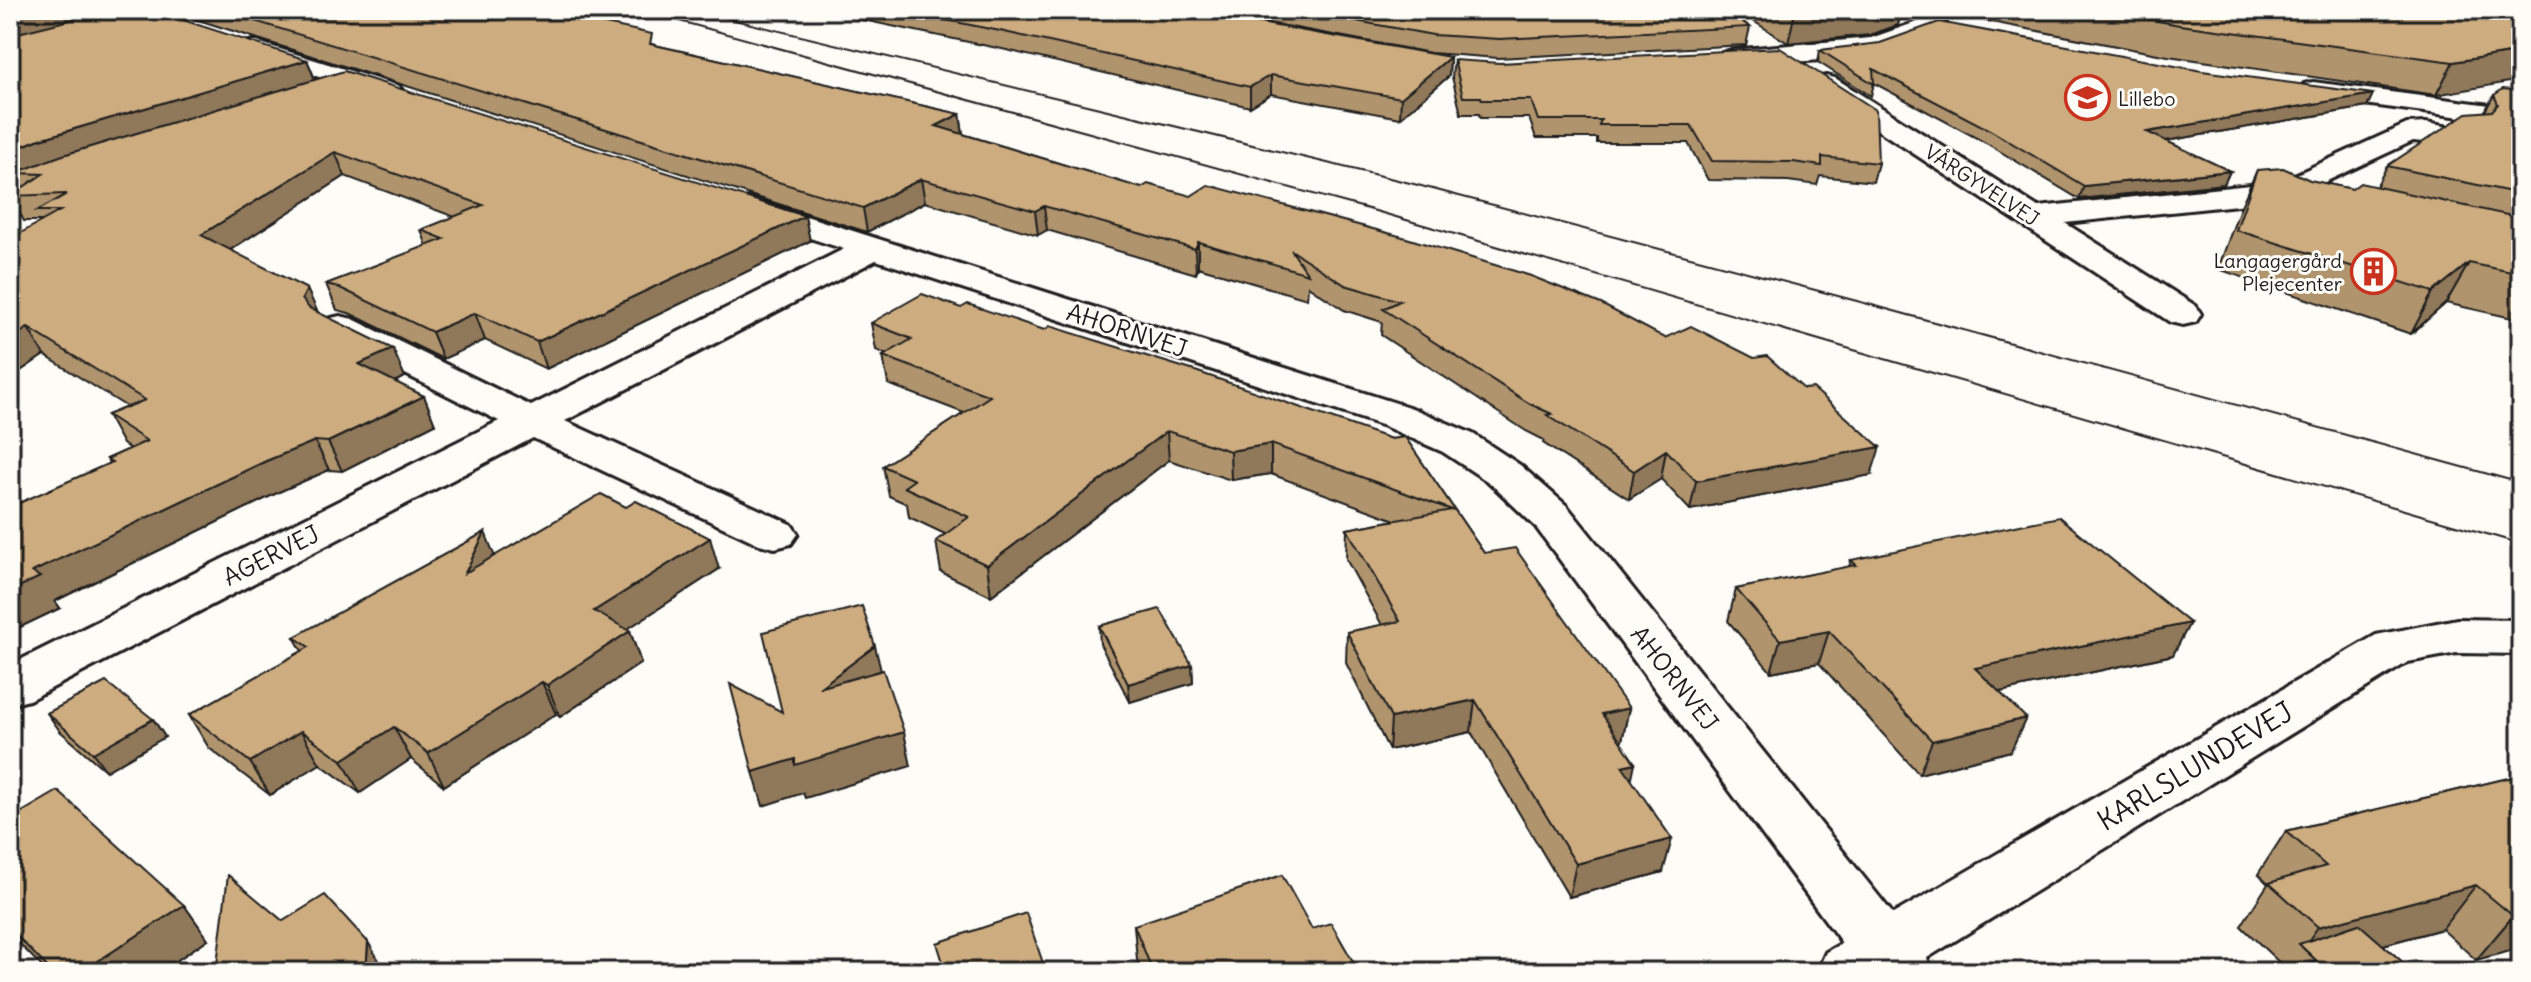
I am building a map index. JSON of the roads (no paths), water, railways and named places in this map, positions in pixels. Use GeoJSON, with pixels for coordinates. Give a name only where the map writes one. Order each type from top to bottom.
{"type":"FeatureCollection","features":[{"type":"Feature","properties":{"kind":"street"},"geometry":{"type":"LineString","coordinates":[[1891,13],[1964,29]]}},
{"type":"Feature","properties":{"kind":"street"},"geometry":{"type":"LineString","coordinates":[[1709,59],[1876,45],[1934,23]]}},
{"type":"Feature","properties":{"kind":"street","name":"VÅRGYVELVEJ"},"geometry":{"type":"LineString","coordinates":[[1747,33],[2183,314]]}},
{"type":"Feature","properties":{"kind":"street"},"geometry":{"type":"LineString","coordinates":[[218,37],[427,104]]}},
{"type":"Feature","properties":{"kind":"street"},"geometry":{"type":"LineString","coordinates":[[309,93],[353,80]]}},
{"type":"Feature","properties":{"kind":"street"},"geometry":{"type":"LineString","coordinates":[[2284,87],[2521,117]]}},
{"type":"Feature","properties":{"kind":"street"},"geometry":{"type":"LineString","coordinates":[[2033,217],[2286,191],[2407,133],[2426,132],[2490,142]]}},
{"type":"Feature","properties":{"kind":"street"},"geometry":{"type":"LineString","coordinates":[[10,192],[104,157]]}},
{"type":"Feature","properties":{"kind":"street"},"geometry":{"type":"LineString","coordinates":[[2286,191],[2329,204]]}},
{"type":"Feature","properties":{"kind":"street","name":"AHORNVEJ"},"geometry":{"type":"LineString","coordinates":[[709,195],[1398,417],[1458,443],[1505,474],[1551,516],[1878,965]]}},
{"type":"Feature","properties":{"kind":"street","name":"AGERVEJ"},"geometry":{"type":"LineString","coordinates":[[10,687],[873,248]]}},
{"type":"Feature","properties":{"kind":"street"},"geometry":{"type":"LineString","coordinates":[[335,324],[532,422],[775,534]]}},
{"type":"Feature","properties":{"kind":"street","name":"KARLSLUNDEVEJ"},"geometry":{"type":"LineString","coordinates":[[1878,965],[2394,647],[2457,636],[2521,637]]}},
{"type":"Feature","properties":{"kind":"tram line"},"geometry":{"type":"LineString","coordinates":[[639,10],[1372,210],[2521,544]]}},
{"type":"Feature","properties":{"kind":"tram line"},"geometry":{"type":"LineString","coordinates":[[693,10],[1410,183],[1872,305],[2521,483]]}},
{"type":"Feature","properties":{"kind":"place","name":"Lillebo"},"geometry":{"type":"Point","coordinates":[2087,98]}},
{"type":"Feature","properties":{"kind":"place","name":"Langagergård Plejecenter"},"geometry":{"type":"Point","coordinates":[2373,271]}}]}
